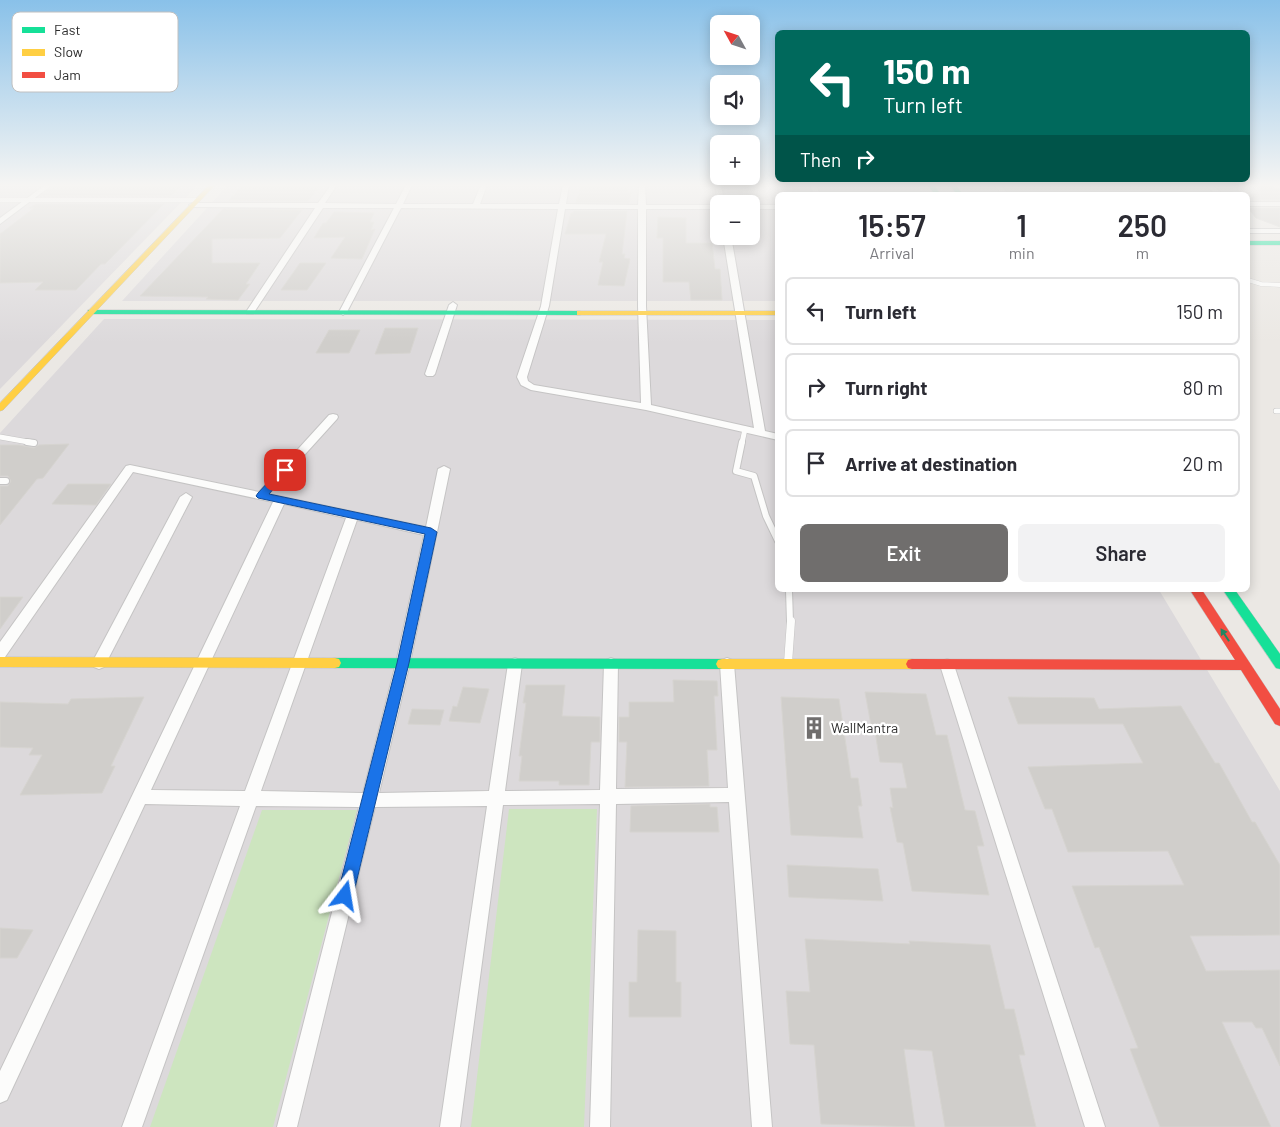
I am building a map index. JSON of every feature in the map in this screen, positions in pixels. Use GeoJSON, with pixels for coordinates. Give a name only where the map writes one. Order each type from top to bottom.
{"type":"FeatureCollection","features":[{"type":"Feature","properties":{"kind":"street"},"geometry":{"type":"LineString","coordinates":[[0,408],[162,238]]}},
{"type":"Feature","properties":{"kind":"street"},"geometry":{"type":"LineString","coordinates":[[252,309],[299,238]]}},
{"type":"Feature","properties":{"kind":"street"},"geometry":{"type":"LineString","coordinates":[[344,309],[381,238]]}},
{"type":"Feature","properties":{"kind":"street"},"geometry":{"type":"LineString","coordinates":[[556,238],[544,309],[522,378],[524,383],[531,387],[646,407],[775,436]]}},
{"type":"Feature","properties":{"kind":"street"},"geometry":{"type":"LineString","coordinates":[[642,238],[642,309],[646,407]]}},
{"type":"Feature","properties":{"kind":"street"},"geometry":{"type":"LineString","coordinates":[[1250,243],[1280,243]]}},
{"type":"Feature","properties":{"kind":"street"},"geometry":{"type":"LineString","coordinates":[[729,245],[760,433]]}},
{"type":"Feature","properties":{"kind":"street"},"geometry":{"type":"LineString","coordinates":[[1250,247],[1280,247]]}},
{"type":"Feature","properties":{"kind":"street"},"geometry":{"type":"LineString","coordinates":[[95,308],[740,309],[775,306]]}},
{"type":"Feature","properties":{"kind":"street"},"geometry":{"type":"LineString","coordinates":[[430,374],[452,309]]}},
{"type":"Feature","properties":{"kind":"street"},"geometry":{"type":"LineString","coordinates":[[740,309],[775,313]]}},
{"type":"Feature","properties":{"kind":"street"},"geometry":{"type":"LineString","coordinates":[[261,496],[333,417]]}},
{"type":"Feature","properties":{"kind":"street"},"geometry":{"type":"LineString","coordinates":[[0,653],[130,468],[431,532]]}},
{"type":"Feature","properties":{"kind":"street"},"geometry":{"type":"LineString","coordinates":[[287,1127],[403,663],[444,469]]}},
{"type":"Feature","properties":{"kind":"street"},"geometry":{"type":"LineString","coordinates":[[99,662],[186,497]]}},
{"type":"Feature","properties":{"kind":"street"},"geometry":{"type":"LineString","coordinates":[[0,1093],[280,500]]}},
{"type":"Feature","properties":{"kind":"street"},"geometry":{"type":"LineString","coordinates":[[132,1127],[353,515]]}},
{"type":"Feature","properties":{"kind":"street"},"geometry":{"type":"LineString","coordinates":[[1197,592],[1280,720]]}},
{"type":"Feature","properties":{"kind":"street"},"geometry":{"type":"LineString","coordinates":[[1230,592],[1280,664]]}},
{"type":"Feature","properties":{"kind":"street"},"geometry":{"type":"LineString","coordinates":[[0,662],[1245,666]]}},
{"type":"Feature","properties":{"kind":"street"},"geometry":{"type":"LineString","coordinates":[[450,1127],[515,664]]}},
{"type":"Feature","properties":{"kind":"street"},"geometry":{"type":"LineString","coordinates":[[600,1127],[611,664]]}},
{"type":"Feature","properties":{"kind":"street"},"geometry":{"type":"LineString","coordinates":[[727,664],[762,1127]]}},
{"type":"Feature","properties":{"kind":"street"},"geometry":{"type":"LineString","coordinates":[[947,665],[1095,1127]]}},
{"type":"Feature","properties":{"kind":"street"},"geometry":{"type":"LineString","coordinates":[[139,797],[250,800],[369,800],[737,795]]}},
{"type":"Feature","properties":{"kind":"lane"},"geometry":{"type":"LineString","coordinates":[[1250,281],[1261,284],[1280,285]]}},
{"type":"Feature","properties":{"kind":"lane"},"geometry":{"type":"LineString","coordinates":[[745,430],[736,471],[754,476],[766,516],[775,535]]}},
{"type":"Feature","properties":{"kind":"lane"},"geometry":{"type":"LineString","coordinates":[[1,438],[34,442]]}},
{"type":"Feature","properties":{"kind":"lane"},"geometry":{"type":"LineString","coordinates":[[788,664],[791,613],[789,592]]}},
{"type":"Feature","properties":{"kind":"shaded area"},"geometry":{"type":"Polygon","coordinates":[[[0,238],[147,238],[0,389],[0,238]]]}},
{"type":"Feature","properties":{"kind":"shaded area"},"geometry":{"type":"Polygon","coordinates":[[[180,238],[710,238],[710,245],[760,245],[760,238],[775,238],[775,301],[122,301],[180,238]]]}},
{"type":"Feature","properties":{"kind":"shaded area"},"geometry":{"type":"Polygon","coordinates":[[[104,319],[775,320],[775,592],[1160,592],[1280,791],[1280,1127],[0,1127],[0,433],[104,319]]]}},
{"type":"Feature","properties":{"kind":"green space"},"geometry":{"type":"Polygon","coordinates":[[[509,809],[597,809],[584,1127],[471,1127],[509,809]]]}},
{"type":"Feature","properties":{"kind":"green space"},"geometry":{"type":"Polygon","coordinates":[[[262,810],[357,810],[273,1127],[150,1127],[262,810]]]}},
{"type":"Feature","properties":{"kind":"building"},"geometry":{"type":"Polygon","coordinates":[[[0,238],[131,238],[105,264],[101,264],[76,290],[35,290],[43,282],[0,283],[0,238]]]}},
{"type":"Feature","properties":{"kind":"building"},"geometry":{"type":"Polygon","coordinates":[[[196,238],[280,238],[212,239],[212,263],[260,263],[246,284],[250,284],[238,300],[206,299],[208,297],[140,296],[196,238]]]}},
{"type":"Feature","properties":{"kind":"building"},"geometry":{"type":"Polygon","coordinates":[[[345,238],[371,238],[362,259],[331,258],[345,238]]]}},
{"type":"Feature","properties":{"kind":"building"},"geometry":{"type":"Polygon","coordinates":[[[605,238],[624,238],[622,254],[625,254],[624,258],[630,259],[624,286],[598,285],[603,262],[599,262],[605,238]]]}},
{"type":"Feature","properties":{"kind":"building"},"geometry":{"type":"Polygon","coordinates":[[[657,238],[686,238],[686,243],[710,243],[712,245],[715,269],[720,269],[722,300],[691,300],[689,282],[663,282],[663,238],[657,238]]]}},
{"type":"Feature","properties":{"kind":"building"},"geometry":{"type":"Polygon","coordinates":[[[300,263],[326,263],[307,290],[281,290],[300,263]]]}},
{"type":"Feature","properties":{"kind":"building"},"geometry":{"type":"Polygon","coordinates":[[[385,328],[418,328],[410,353],[375,354],[385,328]]]}},
{"type":"Feature","properties":{"kind":"building"},"geometry":{"type":"Polygon","coordinates":[[[329,330],[360,330],[349,353],[316,353],[329,330]]]}},
{"type":"Feature","properties":{"kind":"building"},"geometry":{"type":"Polygon","coordinates":[[[69,444],[43,478],[37,479],[0,525],[0,486],[8,486],[11,481],[8,476],[0,476],[0,445],[19,445],[34,448],[39,445],[69,444]]]}},
{"type":"Feature","properties":{"kind":"building"},"geometry":{"type":"Polygon","coordinates":[[[68,484],[111,484],[96,505],[52,504],[68,484]]]}},
{"type":"Feature","properties":{"kind":"building"},"geometry":{"type":"Polygon","coordinates":[[[0,597],[23,597],[0,629],[0,597]]]}},
{"type":"Feature","properties":{"kind":"building"},"geometry":{"type":"Polygon","coordinates":[[[673,680],[717,681],[718,696],[714,696],[717,750],[707,750],[709,786],[625,787],[627,742],[619,742],[619,717],[629,717],[629,702],[674,702],[673,680]]]}},
{"type":"Feature","properties":{"kind":"building"},"geometry":{"type":"Polygon","coordinates":[[[526,685],[565,685],[562,716],[600,717],[600,742],[591,742],[589,785],[559,785],[559,781],[519,781],[522,756],[519,756],[526,703],[523,703],[526,685]]]}},
{"type":"Feature","properties":{"kind":"building"},"geometry":{"type":"Polygon","coordinates":[[[463,687],[489,689],[480,723],[449,721],[453,706],[457,707],[463,687]]]}},
{"type":"Feature","properties":{"kind":"building"},"geometry":{"type":"Polygon","coordinates":[[[865,692],[926,694],[936,735],[947,735],[965,810],[975,811],[984,846],[977,846],[989,895],[912,891],[903,843],[897,842],[890,807],[893,808],[890,788],[907,788],[902,763],[880,762],[874,725],[871,725],[865,692]]]}},
{"type":"Feature","properties":{"kind":"building"},"geometry":{"type":"Polygon","coordinates":[[[144,697],[111,766],[115,766],[102,793],[20,795],[42,755],[29,755],[33,748],[0,747],[0,702],[68,704],[71,699],[144,697]]]}},
{"type":"Feature","properties":{"kind":"building"},"geometry":{"type":"Polygon","coordinates":[[[781,697],[839,699],[851,778],[858,778],[862,806],[858,806],[863,838],[791,835],[781,697]]]}},
{"type":"Feature","properties":{"kind":"building"},"geometry":{"type":"Polygon","coordinates":[[[1008,697],[1094,698],[1099,709],[1181,706],[1215,763],[1219,763],[1252,822],[1255,822],[1280,865],[1280,935],[1190,936],[1206,971],[1280,970],[1280,1066],[1262,1028],[1256,1028],[1252,1022],[1222,1022],[1271,1127],[1160,1127],[1130,1049],[1138,1048],[1099,947],[1095,948],[1072,886],[1184,885],[1168,851],[1068,852],[1052,809],[1045,809],[1028,767],[1143,763],[1123,724],[1018,724],[1008,697]]]}},
{"type":"Feature","properties":{"kind":"building"},"geometry":{"type":"Polygon","coordinates":[[[412,709],[444,710],[440,725],[408,724],[412,709]]]}},
{"type":"Feature","properties":{"kind":"building"},"geometry":{"type":"Polygon","coordinates":[[[710,804],[710,807],[717,807],[719,832],[630,832],[631,806],[710,804]]]}},
{"type":"Feature","properties":{"kind":"building"},"geometry":{"type":"Polygon","coordinates":[[[787,865],[878,869],[883,901],[789,897],[787,865]]]}},
{"type":"Feature","properties":{"kind":"building"},"geometry":{"type":"Polygon","coordinates":[[[0,928],[33,930],[17,958],[0,958],[0,928]]]}},
{"type":"Feature","properties":{"kind":"building"},"geometry":{"type":"Polygon","coordinates":[[[638,930],[676,931],[676,982],[681,982],[681,1017],[629,1017],[629,982],[637,982],[638,930]]]}},
{"type":"Feature","properties":{"kind":"building"},"geometry":{"type":"Polygon","coordinates":[[[805,939],[910,944],[909,941],[990,945],[1005,1009],[1014,1009],[1025,1055],[1019,1055],[1036,1127],[945,1127],[932,1051],[904,1049],[915,1127],[821,1124],[814,1045],[790,1044],[786,991],[810,992],[805,939]]]}},
{"type":"Feature","properties":{"kind":"traffic: fast"},"geometry":{"type":"LineString","coordinates":[[1250,243],[1280,243]]}},
{"type":"Feature","properties":{"kind":"traffic: fast"},"geometry":{"type":"LineString","coordinates":[[91,312],[580,313]]}},
{"type":"Feature","properties":{"kind":"traffic: fast"},"geometry":{"type":"LineString","coordinates":[[1230,592],[1280,664]]}},
{"type":"Feature","properties":{"kind":"traffic: fast"},"geometry":{"type":"LineString","coordinates":[[335,663],[722,664]]}},
{"type":"Feature","properties":{"kind":"traffic: slow"},"geometry":{"type":"LineString","coordinates":[[0,408],[162,238]]}},
{"type":"Feature","properties":{"kind":"traffic: slow"},"geometry":{"type":"LineString","coordinates":[[580,313],[775,313]]}},
{"type":"Feature","properties":{"kind":"traffic: slow"},"geometry":{"type":"LineString","coordinates":[[0,662],[335,663]]}},
{"type":"Feature","properties":{"kind":"traffic: slow"},"geometry":{"type":"LineString","coordinates":[[722,664],[912,664]]}},
{"type":"Feature","properties":{"kind":"traffic: jam"},"geometry":{"type":"LineString","coordinates":[[1197,592],[1280,720]]}},
{"type":"Feature","properties":{"kind":"traffic: jam"},"geometry":{"type":"LineString","coordinates":[[912,664],[1245,665]]}},
{"type":"Feature","properties":{"kind":"place","name":"WallMantra"},"geometry":{"type":"Point","coordinates":[814,728]}},
{"type":"Feature","properties":{"kind":"route"},"geometry":{"type":"LineString","coordinates":[[285,470],[261,496],[431,532],[403,663],[345,896]]}}]}
